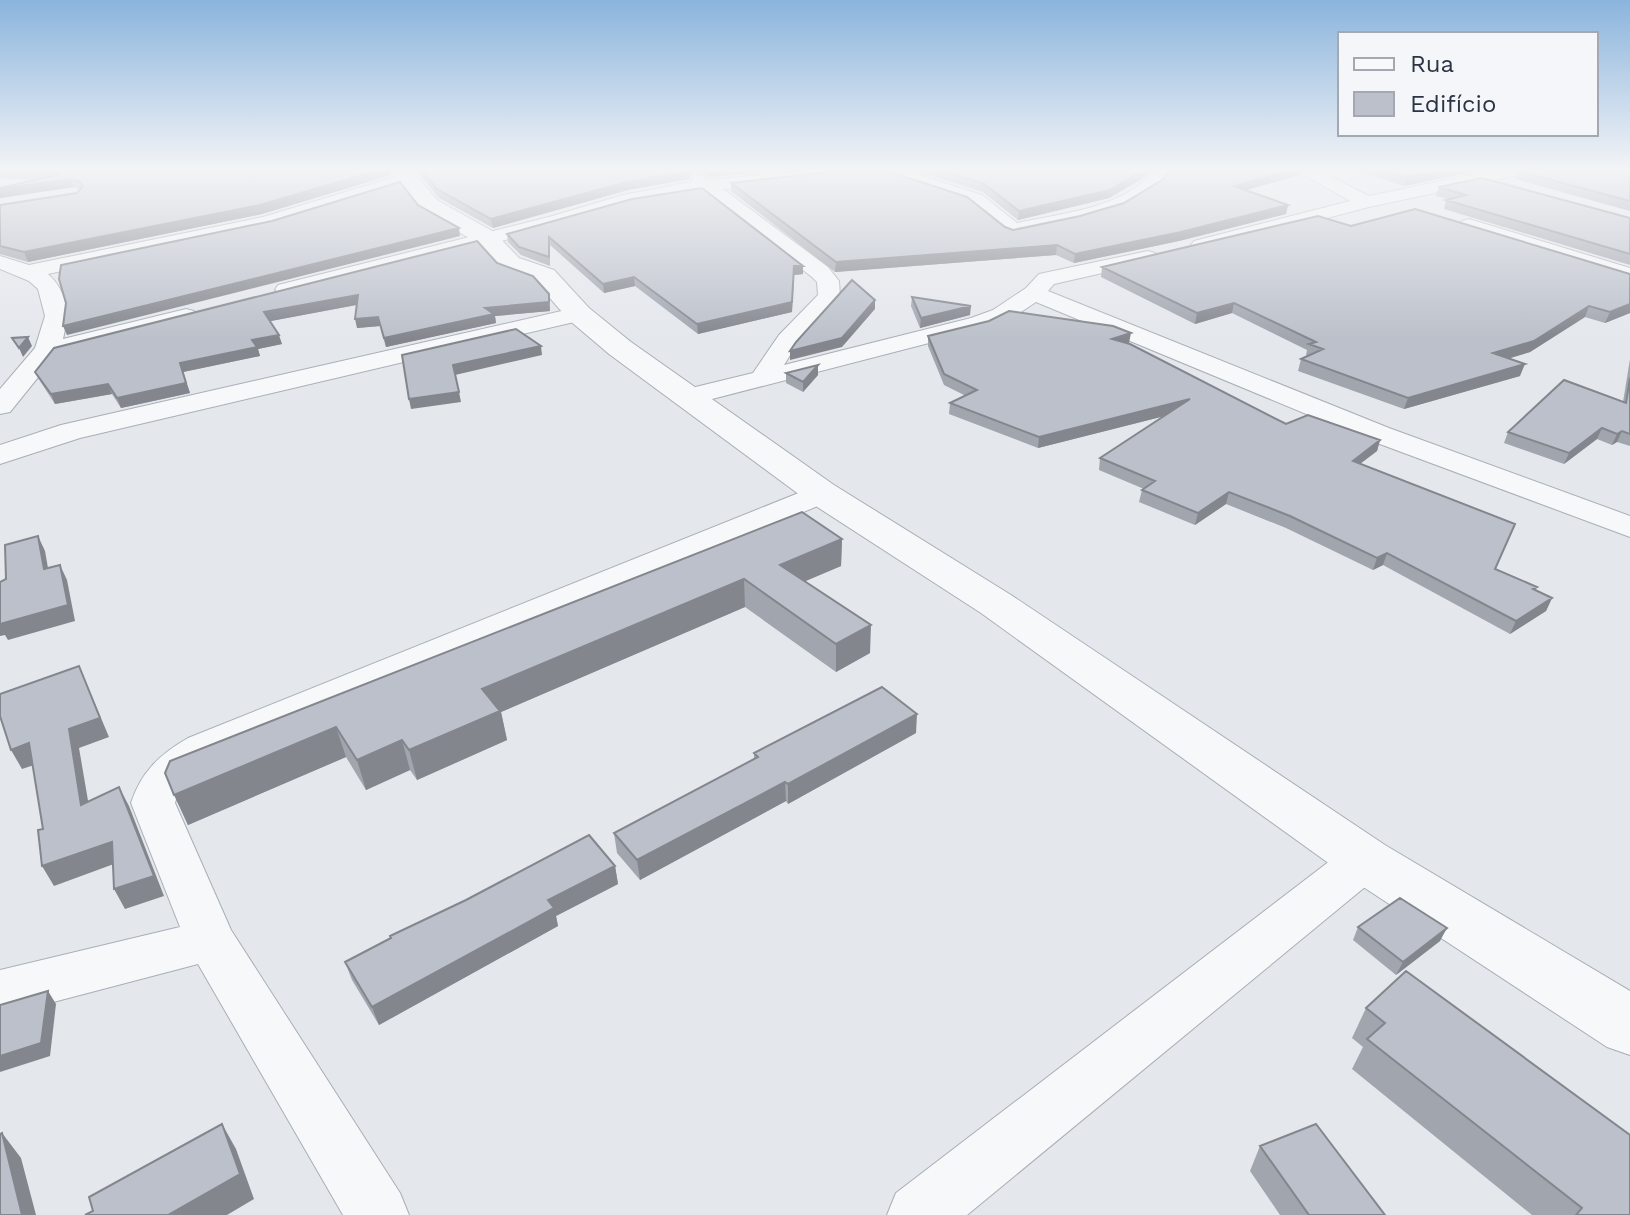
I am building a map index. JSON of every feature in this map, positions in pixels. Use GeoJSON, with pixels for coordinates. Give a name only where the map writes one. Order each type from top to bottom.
{"type":"FeatureCollection","features":[{"type":"Feature","properties":{"kind":"street"},"geometry":{"type":"LineString","coordinates":[[28,272],[249,226]]}},
{"type":"Feature","properties":{"kind":"street"},"geometry":{"type":"LineString","coordinates":[[465,226],[485,237],[510,264],[545,276],[579,314],[620,348],[821,493],[996,604],[1365,860],[1630,1026]]}},
{"type":"Feature","properties":{"kind":"street"},"geometry":{"type":"LineString","coordinates":[[272,294],[535,226]]}},
{"type":"Feature","properties":{"kind":"street"},"geometry":{"type":"LineString","coordinates":[[760,226],[820,272],[828,281],[829,296],[788,340],[764,376]]}},
{"type":"Feature","properties":{"kind":"street"},"geometry":{"type":"LineString","coordinates":[[1008,226],[1040,273],[1379,434],[1630,527]]}},
{"type":"Feature","properties":{"kind":"street"},"geometry":{"type":"LineString","coordinates":[[1013,230],[1030,226]]}},
{"type":"Feature","properties":{"kind":"street"},"geometry":{"type":"LineString","coordinates":[[689,397],[979,323],[1001,315],[1040,273],[1175,251],[1276,226]]}},
{"type":"Feature","properties":{"kind":"street"},"geometry":{"type":"LineString","coordinates":[[1469,226],[1630,275]]}},
{"type":"Feature","properties":{"kind":"street"},"geometry":{"type":"LineString","coordinates":[[0,262],[28,272],[49,287],[57,316],[47,350],[0,406]]}},
{"type":"Feature","properties":{"kind":"street"},"geometry":{"type":"LineString","coordinates":[[47,350],[211,310]]}},
{"type":"Feature","properties":{"kind":"street"},"geometry":{"type":"LineString","coordinates":[[0,455],[71,431],[579,314]]}},
{"type":"Feature","properties":{"kind":"street"},"geometry":{"type":"LineString","coordinates":[[378,1215],[210,940],[153,803],[156,788],[166,773],[183,759],[218,741],[821,493]]}},
{"type":"Feature","properties":{"kind":"street"},"geometry":{"type":"LineString","coordinates":[[918,1215],[1365,860]]}},
{"type":"Feature","properties":{"kind":"street"},"geometry":{"type":"LineString","coordinates":[[0,993],[210,940]]}},
{"type":"Feature","properties":{"kind":"building"},"geometry":{"type":"Polygon","coordinates":[[[0,226],[156,226],[24,252],[0,246],[0,226]]]}},
{"type":"Feature","properties":{"kind":"building"},"geometry":{"type":"Polygon","coordinates":[[[249,226],[459,228],[63,326],[66,303],[59,279],[61,265],[249,226]]]}},
{"type":"Feature","properties":{"kind":"building"},"geometry":{"type":"Polygon","coordinates":[[[537,226],[751,226],[803,266],[794,266],[792,302],[697,324],[634,277],[603,284],[549,237],[549,257],[519,247],[507,234],[537,226]]]}},
{"type":"Feature","properties":{"kind":"building"},"geometry":{"type":"Polygon","coordinates":[[[788,226],[1003,226],[1013,230],[1034,226],[1206,226],[1075,254],[1057,245],[836,262],[788,226]]]}},
{"type":"Feature","properties":{"kind":"building"},"geometry":{"type":"Polygon","coordinates":[[[1277,226],[1470,226],[1630,274],[1630,304],[1610,312],[1589,306],[1534,341],[1493,353],[1525,364],[1408,398],[1301,359],[1323,349],[1309,344],[1316,342],[1234,303],[1197,313],[1102,267],[1277,226]]]}},
{"type":"Feature","properties":{"kind":"building"},"geometry":{"type":"Polygon","coordinates":[[[1534,226],[1630,226],[1630,254],[1534,226]]]}},
{"type":"Feature","properties":{"kind":"building"},"geometry":{"type":"Polygon","coordinates":[[[477,241],[497,263],[533,276],[549,294],[549,302],[485,308],[494,314],[384,338],[378,317],[355,319],[358,295],[264,312],[279,335],[252,340],[257,347],[180,363],[186,383],[117,398],[108,384],[51,394],[35,372],[54,348],[477,241]]]}},
{"type":"Feature","properties":{"kind":"building"},"geometry":{"type":"Polygon","coordinates":[[[852,280],[875,300],[842,338],[790,351],[796,342],[852,280]]]}},
{"type":"Feature","properties":{"kind":"building"},"geometry":{"type":"Polygon","coordinates":[[[912,297],[971,306],[921,318],[912,297]]]}},
{"type":"Feature","properties":{"kind":"building"},"geometry":{"type":"Polygon","coordinates":[[[1009,311],[1113,326],[1131,333],[1112,339],[1130,344],[1286,424],[1308,415],[1380,440],[1353,461],[1515,524],[1495,569],[1537,587],[1533,589],[1552,598],[1516,621],[1387,553],[1377,558],[1290,516],[1229,492],[1198,513],[1142,490],[1155,481],[1100,458],[1190,399],[1039,437],[950,403],[977,390],[944,374],[928,336],[989,321],[1009,311]]]}},
{"type":"Feature","properties":{"kind":"building"},"geometry":{"type":"Polygon","coordinates":[[[516,329],[541,346],[453,365],[459,392],[409,399],[402,355],[516,329]]]}},
{"type":"Feature","properties":{"kind":"building"},"geometry":{"type":"Polygon","coordinates":[[[28,337],[19,348],[12,338],[28,337]]]}},
{"type":"Feature","properties":{"kind":"building"},"geometry":{"type":"Polygon","coordinates":[[[818,365],[803,382],[786,373],[818,365]]]}},
{"type":"Feature","properties":{"kind":"building"},"geometry":{"type":"Polygon","coordinates":[[[1630,378],[1630,434],[1622,431],[1617,434],[1602,428],[1569,453],[1508,432],[1564,380],[1626,403],[1630,378]]]}},
{"type":"Feature","properties":{"kind":"building"},"geometry":{"type":"Polygon","coordinates":[[[802,512],[842,539],[780,565],[871,625],[836,644],[744,579],[482,689],[500,711],[409,750],[402,740],[357,760],[336,727],[174,795],[165,773],[170,761],[802,512]]]}},
{"type":"Feature","properties":{"kind":"building"},"geometry":{"type":"Polygon","coordinates":[[[38,536],[44,569],[60,565],[68,605],[0,624],[0,582],[6,579],[5,545],[38,536]]]}},
{"type":"Feature","properties":{"kind":"building"},"geometry":{"type":"Polygon","coordinates":[[[79,666],[100,718],[69,729],[81,805],[119,787],[154,876],[114,889],[112,842],[42,866],[38,830],[43,829],[29,743],[11,750],[0,716],[0,694],[79,666]]]}},
{"type":"Feature","properties":{"kind":"building"},"geometry":{"type":"Polygon","coordinates":[[[882,687],[917,714],[788,784],[785,782],[637,860],[614,833],[758,757],[754,753],[882,687]]]}},
{"type":"Feature","properties":{"kind":"building"},"geometry":{"type":"Polygon","coordinates":[[[589,835],[615,866],[548,900],[554,908],[372,1007],[345,962],[589,835]]]}},
{"type":"Feature","properties":{"kind":"building"},"geometry":{"type":"Polygon","coordinates":[[[1400,898],[1447,928],[1403,962],[1358,927],[1400,898]]]}},
{"type":"Feature","properties":{"kind":"building"},"geometry":{"type":"Polygon","coordinates":[[[1406,971],[1630,1135],[1630,1215],[1576,1215],[1582,1208],[1367,1039],[1385,1023],[1366,1008],[1406,971]]]}},
{"type":"Feature","properties":{"kind":"building"},"geometry":{"type":"Polygon","coordinates":[[[48,991],[41,1043],[0,1056],[0,1005],[48,991]]]}},
{"type":"Feature","properties":{"kind":"building"},"geometry":{"type":"Polygon","coordinates":[[[222,1124],[240,1174],[168,1215],[85,1215],[93,1211],[89,1197],[222,1124]]]}},
{"type":"Feature","properties":{"kind":"building"},"geometry":{"type":"Polygon","coordinates":[[[1316,1124],[1385,1215],[1309,1215],[1260,1146],[1316,1124]]]}},
{"type":"Feature","properties":{"kind":"building"},"geometry":{"type":"Polygon","coordinates":[[[2,1133],[22,1215],[0,1215],[2,1133]]]}}]}
